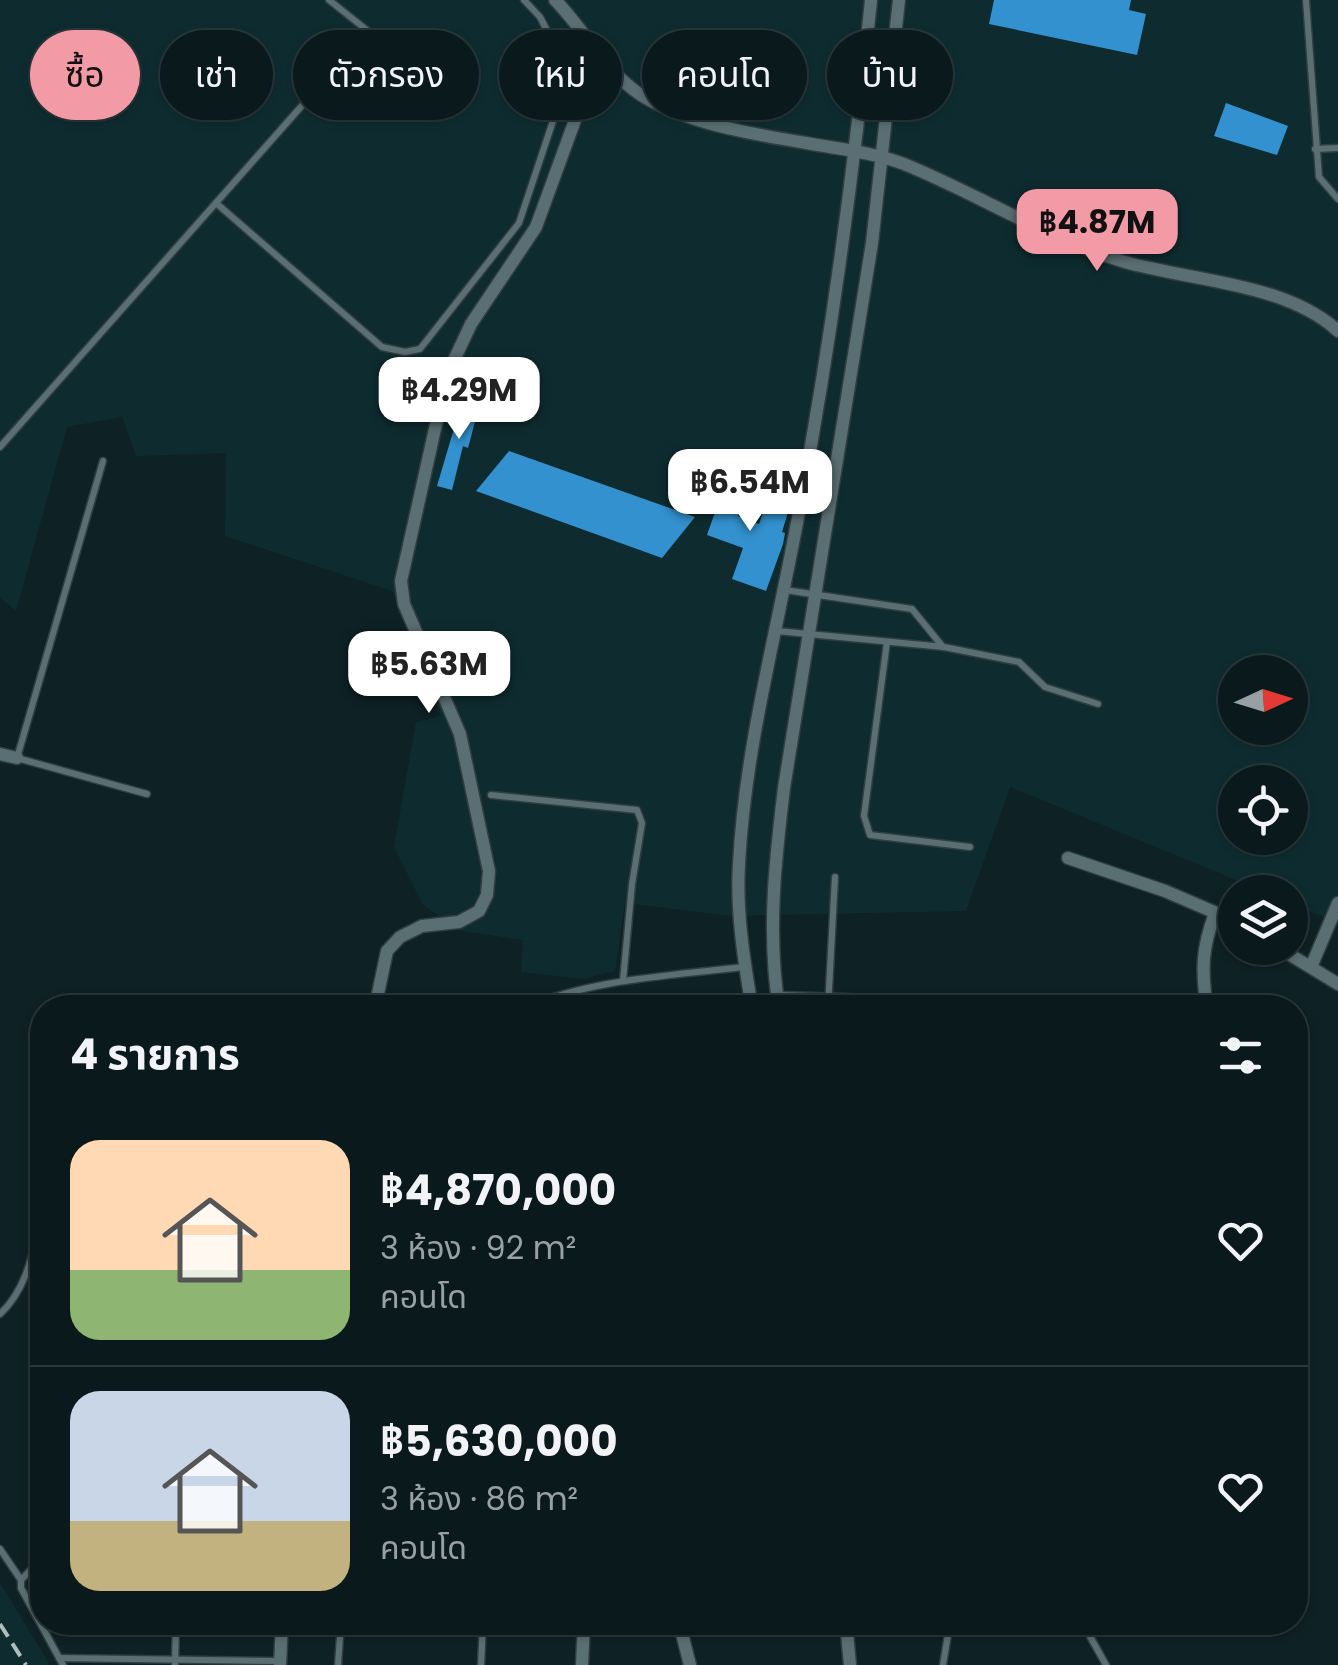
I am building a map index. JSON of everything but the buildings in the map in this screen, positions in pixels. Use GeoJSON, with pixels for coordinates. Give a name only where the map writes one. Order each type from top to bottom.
{"type":"FeatureCollection","features":[{"type":"Feature","properties":{"kind":"street"},"geometry":{"type":"LineString","coordinates":[[556,0],[578,30]]}},
{"type":"Feature","properties":{"kind":"street"},"geometry":{"type":"LineString","coordinates":[[750,995],[738,866],[748,776],[844,239],[871,0]]}},
{"type":"Feature","properties":{"kind":"street"},"geometry":{"type":"LineString","coordinates":[[777,995],[772,960],[774,874],[814,594],[872,243],[899,0]]}},
{"type":"Feature","properties":{"kind":"street"},"geometry":{"type":"LineString","coordinates":[[622,80],[674,111],[708,122],[900,162],[1092,250],[1125,262],[1288,300],[1323,318],[1338,332]]}},
{"type":"Feature","properties":{"kind":"street"},"geometry":{"type":"LineString","coordinates":[[379,995],[387,951],[400,937],[422,926],[459,922],[479,911],[487,894],[489,871],[460,734],[404,604],[401,582],[446,375],[471,324],[536,227],[575,120]]}},
{"type":"Feature","properties":{"kind":"street"},"geometry":{"type":"LineString","coordinates":[[0,754],[16,758]]}},
{"type":"Feature","properties":{"kind":"street"},"geometry":{"type":"LineString","coordinates":[[1068,858],[1216,913],[1204,944],[1205,995]]}},
{"type":"Feature","properties":{"kind":"street"},"geometry":{"type":"LineString","coordinates":[[1311,967],[1338,903]]}},
{"type":"Feature","properties":{"kind":"street"},"geometry":{"type":"LineString","coordinates":[[1308,965],[1338,984]]}},
{"type":"Feature","properties":{"kind":"street"},"geometry":{"type":"LineString","coordinates":[[280,1663],[281,1635]]}},
{"type":"Feature","properties":{"kind":"street"},"geometry":{"type":"LineString","coordinates":[[582,1665],[583,1635]]}},
{"type":"Feature","properties":{"kind":"street"},"geometry":{"type":"LineString","coordinates":[[682,1635],[690,1665]]}},
{"type":"Feature","properties":{"kind":"street"},"geometry":{"type":"LineString","coordinates":[[847,1635],[850,1665]]}},
{"type":"Feature","properties":{"kind":"lane"},"geometry":{"type":"LineString","coordinates":[[0,447],[368,30],[329,0]]}},
{"type":"Feature","properties":{"kind":"lane"},"geometry":{"type":"LineString","coordinates":[[524,0],[547,30]]}},
{"type":"Feature","properties":{"kind":"lane"},"geometry":{"type":"LineString","coordinates":[[1306,0],[1319,177],[1338,199]]}},
{"type":"Feature","properties":{"kind":"lane"},"geometry":{"type":"LineString","coordinates":[[216,203],[382,347],[405,352],[420,349],[519,223],[553,120]]}},
{"type":"Feature","properties":{"kind":"lane"},"geometry":{"type":"LineString","coordinates":[[1315,149],[1338,148]]}},
{"type":"Feature","properties":{"kind":"lane"},"geometry":{"type":"LineString","coordinates":[[103,461],[16,758],[147,794]]}},
{"type":"Feature","properties":{"kind":"lane"},"geometry":{"type":"LineString","coordinates":[[784,590],[912,609],[944,647]]}},
{"type":"Feature","properties":{"kind":"lane"},"geometry":{"type":"LineString","coordinates":[[776,631],[944,647],[1020,662],[1045,687],[1098,704]]}},
{"type":"Feature","properties":{"kind":"lane"},"geometry":{"type":"LineString","coordinates":[[887,642],[865,827],[870,835],[970,847]]}},
{"type":"Feature","properties":{"kind":"lane"},"geometry":{"type":"LineString","coordinates":[[491,795],[639,813],[642,823],[632,884],[624,981]]}},
{"type":"Feature","properties":{"kind":"lane"},"geometry":{"type":"LineString","coordinates":[[828,995],[834,877]]}},
{"type":"Feature","properties":{"kind":"lane"},"geometry":{"type":"LineString","coordinates":[[555,995],[624,981],[745,966]]}},
{"type":"Feature","properties":{"kind":"lane"},"geometry":{"type":"LineString","coordinates":[[0,1314],[12,1302],[30,1261]]}},
{"type":"Feature","properties":{"kind":"lane"},"geometry":{"type":"LineString","coordinates":[[0,1549],[21,1580],[30,1606]]}},
{"type":"Feature","properties":{"kind":"lane"},"geometry":{"type":"LineString","coordinates":[[21,1580],[30,1571]]}},
{"type":"Feature","properties":{"kind":"lane"},"geometry":{"type":"LineString","coordinates":[[46,1635],[61,1662],[280,1663]]}},
{"type":"Feature","properties":{"kind":"lane"},"geometry":{"type":"LineString","coordinates":[[175,1662],[176,1635]]}},
{"type":"Feature","properties":{"kind":"lane"},"geometry":{"type":"LineString","coordinates":[[338,1665],[340,1635]]}},
{"type":"Feature","properties":{"kind":"lane"},"geometry":{"type":"LineString","coordinates":[[481,1665],[482,1635]]}},
{"type":"Feature","properties":{"kind":"lane"},"geometry":{"type":"LineString","coordinates":[[943,1665],[948,1635]]}},
{"type":"Feature","properties":{"kind":"lane"},"geometry":{"type":"LineString","coordinates":[[1089,1635],[1106,1665]]}},
{"type":"Feature","properties":{"kind":"shaded area"},"geometry":{"type":"Polygon","coordinates":[[[0,0],[1338,0],[1338,923],[1308,910],[1308,875],[1224,875],[1010,787],[966,911],[732,916],[625,903],[615,971],[584,979],[521,972],[523,940],[462,931],[423,905],[394,847],[416,722],[441,716],[392,591],[225,536],[226,453],[136,456],[122,417],[67,427],[16,611],[0,598],[0,0]]]}},
{"type":"Feature","properties":{"kind":"shaded area"},"geometry":{"type":"Polygon","coordinates":[[[0,1583],[50,1665],[0,1665],[0,1583]]]}},
{"type":"Feature","properties":{"kind":"railway"},"geometry":{"type":"LineString","coordinates":[[0,1624],[26,1665]]}}]}
